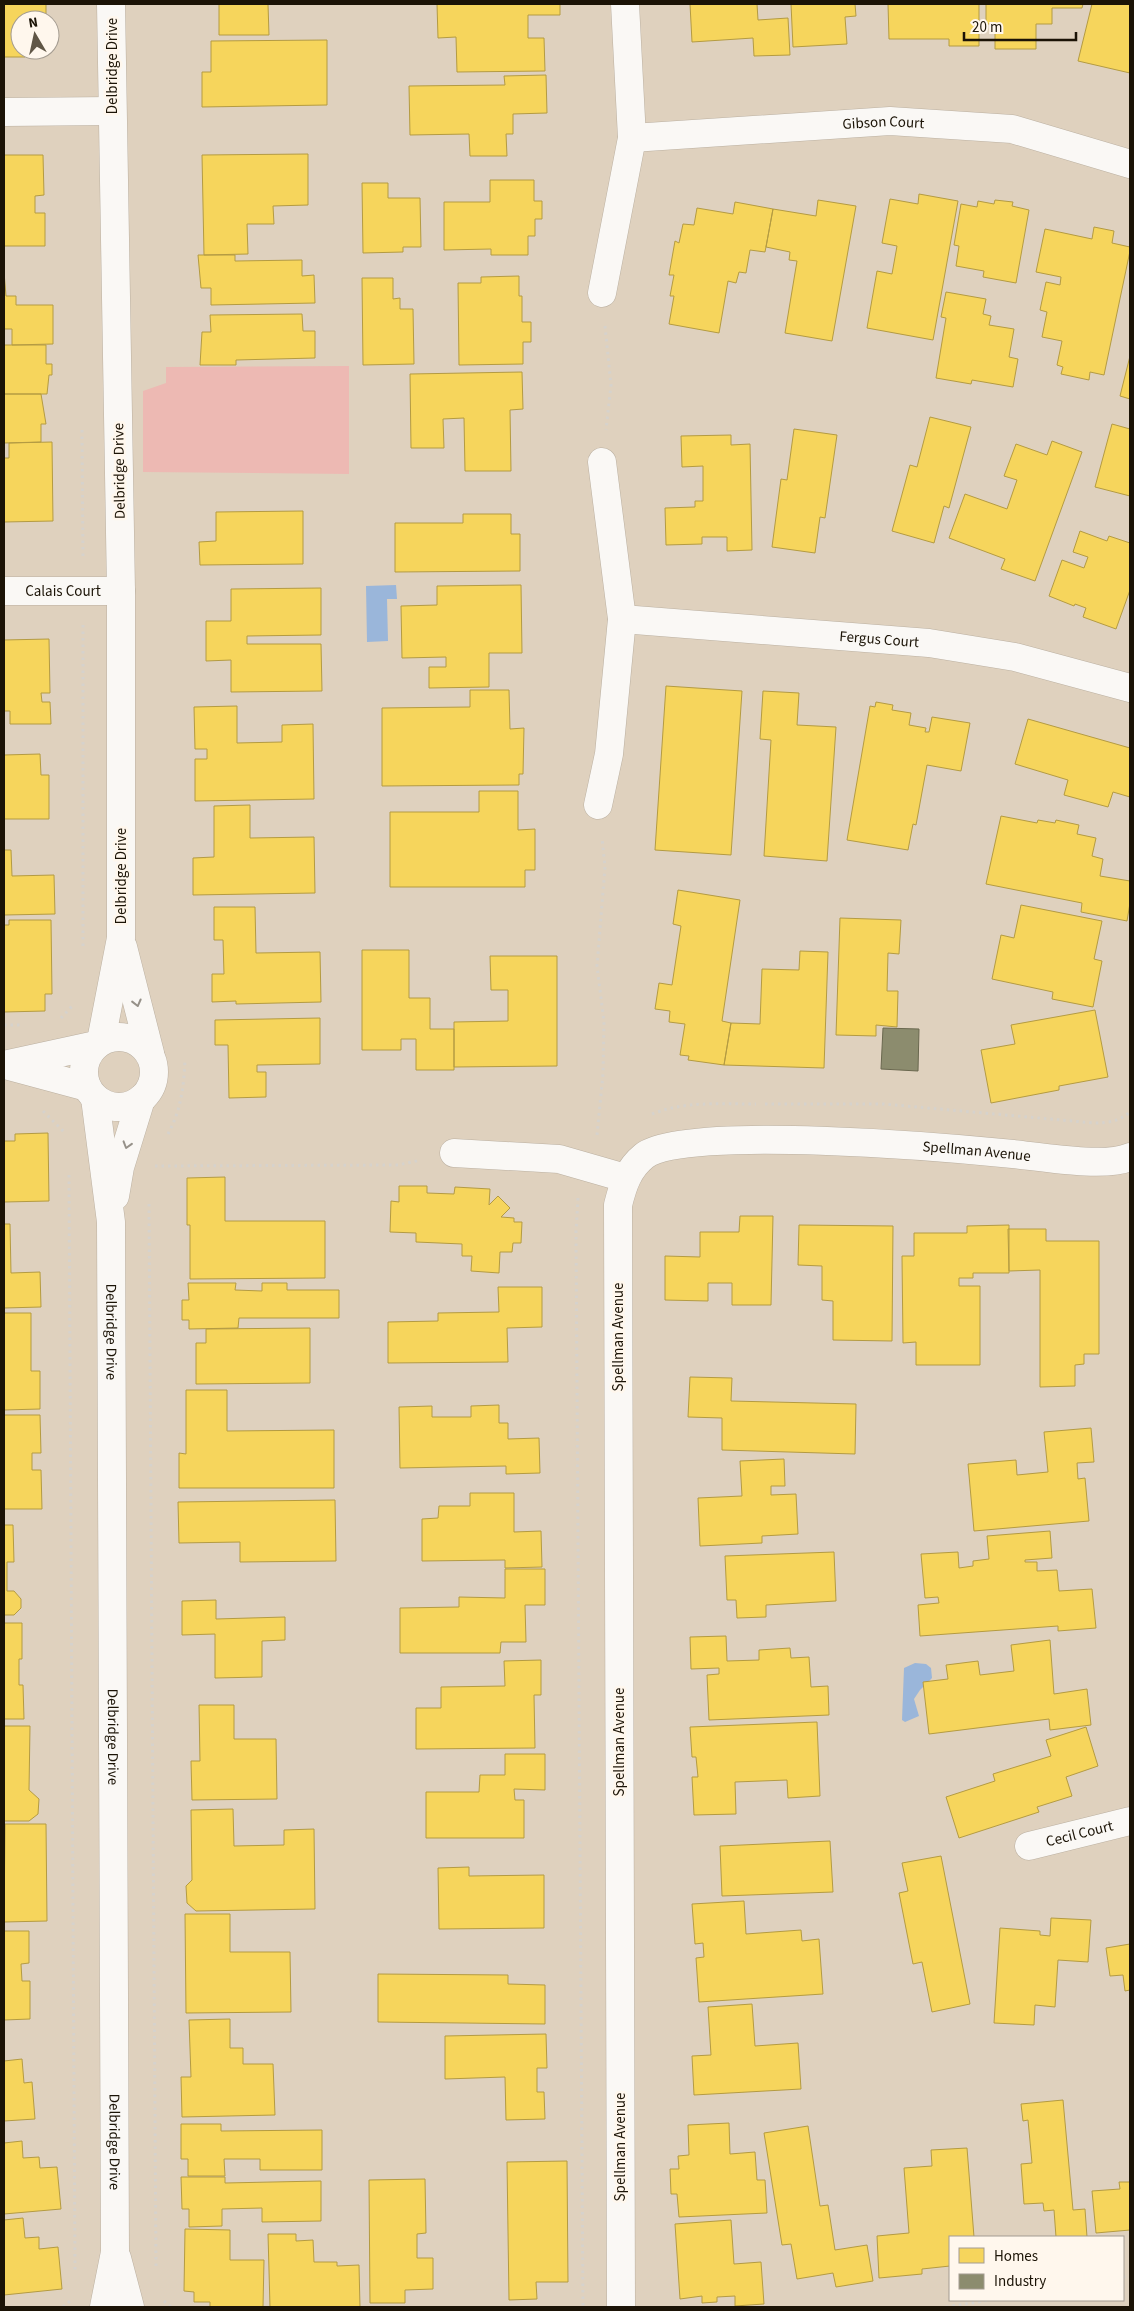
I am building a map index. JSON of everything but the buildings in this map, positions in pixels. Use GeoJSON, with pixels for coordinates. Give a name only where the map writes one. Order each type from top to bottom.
{"type":"FeatureCollection","features":[{"type":"Feature","properties":{"kind":"street","name":"Delbridge Drive"},"geometry":{"type":"LineString","coordinates":[[99,1043],[121,938],[121,591],[111,4]]}},
{"type":"Feature","properties":{"kind":"street"},"geometry":{"type":"LineString","coordinates":[[602,293],[632,138],[625,4]]}},
{"type":"Feature","properties":{"kind":"street"},"geometry":{"type":"LineString","coordinates":[[4,112],[112,111]]}},
{"type":"Feature","properties":{"kind":"street","name":"Gibson Court"},"geometry":{"type":"LineString","coordinates":[[632,138],[890,121],[1012,129],[1130,164]]}},
{"type":"Feature","properties":{"kind":"street"},"geometry":{"type":"LineString","coordinates":[[598,805],[609,754],[622,618],[602,462]]}},
{"type":"Feature","properties":{"kind":"street","name":"Calais Court"},"geometry":{"type":"LineString","coordinates":[[4,591],[121,591]]}},
{"type":"Feature","properties":{"kind":"street","name":"Fergus Court"},"geometry":{"type":"LineString","coordinates":[[622,618],[929,643],[1015,657],[1130,688]]}},
{"type":"Feature","properties":{"kind":"street","name":"Delbridge Drive"},"geometry":{"type":"LineString","coordinates":[[121,938],[150,1053]]}},
{"type":"Feature","properties":{"kind":"street"},"geometry":{"type":"LineString","coordinates":[[4,1065],[30,1065],[122,1036],[142,1045],[150,1053],[155,1073],[150,1087],[141,1099],[123,1107],[113,1106],[91,1093],[30,1065]]}},
{"type":"Feature","properties":{"kind":"street"},"geometry":{"type":"LineString","coordinates":[[91,1093],[84,1076],[84,1064],[89,1054],[99,1043]]}},
{"type":"Feature","properties":{"kind":"street","name":"Delbridge Drive"},"geometry":{"type":"LineString","coordinates":[[91,1093],[111,1222],[115,2252],[104,2307]]}},
{"type":"Feature","properties":{"kind":"street","name":"Delbridge Drive"},"geometry":{"type":"LineString","coordinates":[[111,1222],[120,1167],[141,1099]]}},
{"type":"Feature","properties":{"kind":"street","name":"Spellman Avenue"},"geometry":{"type":"LineString","coordinates":[[620,2307],[618,1205],[625,1178],[645,1155],[673,1145],[724,1140],[904,1144],[1089,1162],[1130,1157]]}},
{"type":"Feature","properties":{"kind":"street"},"geometry":{"type":"LineString","coordinates":[[454,1154],[559,1159],[625,1178]]}},
{"type":"Feature","properties":{"kind":"street","name":"Cecil Court"},"geometry":{"type":"LineString","coordinates":[[1029,1846],[1130,1821]]}},
{"type":"Feature","properties":{"kind":"street","name":"Delbridge Drive"},"geometry":{"type":"LineString","coordinates":[[115,2252],[130,2307]]}},
{"type":"Feature","properties":{"kind":"path"},"geometry":{"type":"LineString","coordinates":[[602,293],[611,385],[602,462]]}},
{"type":"Feature","properties":{"kind":"path"},"geometry":{"type":"LineString","coordinates":[[82,422],[83,954]]}},
{"type":"Feature","properties":{"kind":"path"},"geometry":{"type":"LineString","coordinates":[[583,2307],[576,1232],[578,1192],[596,1143],[603,1074],[604,1022],[597,966],[605,867],[598,805]]}},
{"type":"Feature","properties":{"kind":"path"},"geometry":{"type":"LineString","coordinates":[[56,1024],[78,999]]}},
{"type":"Feature","properties":{"kind":"path"},"geometry":{"type":"LineString","coordinates":[[4,1025],[28,1025],[31,1099],[68,1137]]}},
{"type":"Feature","properties":{"kind":"path"},"geometry":{"type":"LineString","coordinates":[[166,1137],[176,1118],[184,1088],[185,1052]]}},
{"type":"Feature","properties":{"kind":"path"},"geometry":{"type":"LineString","coordinates":[[152,1166],[398,1165],[454,1154]]}},
{"type":"Feature","properties":{"kind":"path"},"geometry":{"type":"LineString","coordinates":[[151,1173],[156,1158]]}},
{"type":"Feature","properties":{"kind":"path"},"geometry":{"type":"LineString","coordinates":[[69,1167],[75,2278]]}},
{"type":"Feature","properties":{"kind":"path"},"geometry":{"type":"LineString","coordinates":[[149,1196],[156,2276]]}},
{"type":"Feature","properties":{"kind":"path"},"geometry":{"type":"LineString","coordinates":[[64,2307],[74,2297]]}},
{"type":"Feature","properties":{"kind":"path"},"geometry":{"type":"LineString","coordinates":[[946,2307],[984,2301]]}},
{"type":"Feature","properties":{"kind":"shaded area"},"geometry":{"type":"Polygon","coordinates":[[[349,366],[349,474],[143,472],[143,391],[166,383],[166,367],[349,366]]]}},
{"type":"Feature","properties":{"kind":"water"},"geometry":{"type":"Polygon","coordinates":[[[396,585],[397,599],[387,599],[388,641],[367,642],[366,586],[396,585]]]}},
{"type":"Feature","properties":{"kind":"water"},"geometry":{"type":"Polygon","coordinates":[[[915,1663],[926,1664],[931,1668],[932,1678],[914,1699],[919,1716],[905,1722],[902,1720],[904,1668],[915,1663]]]}}]}
